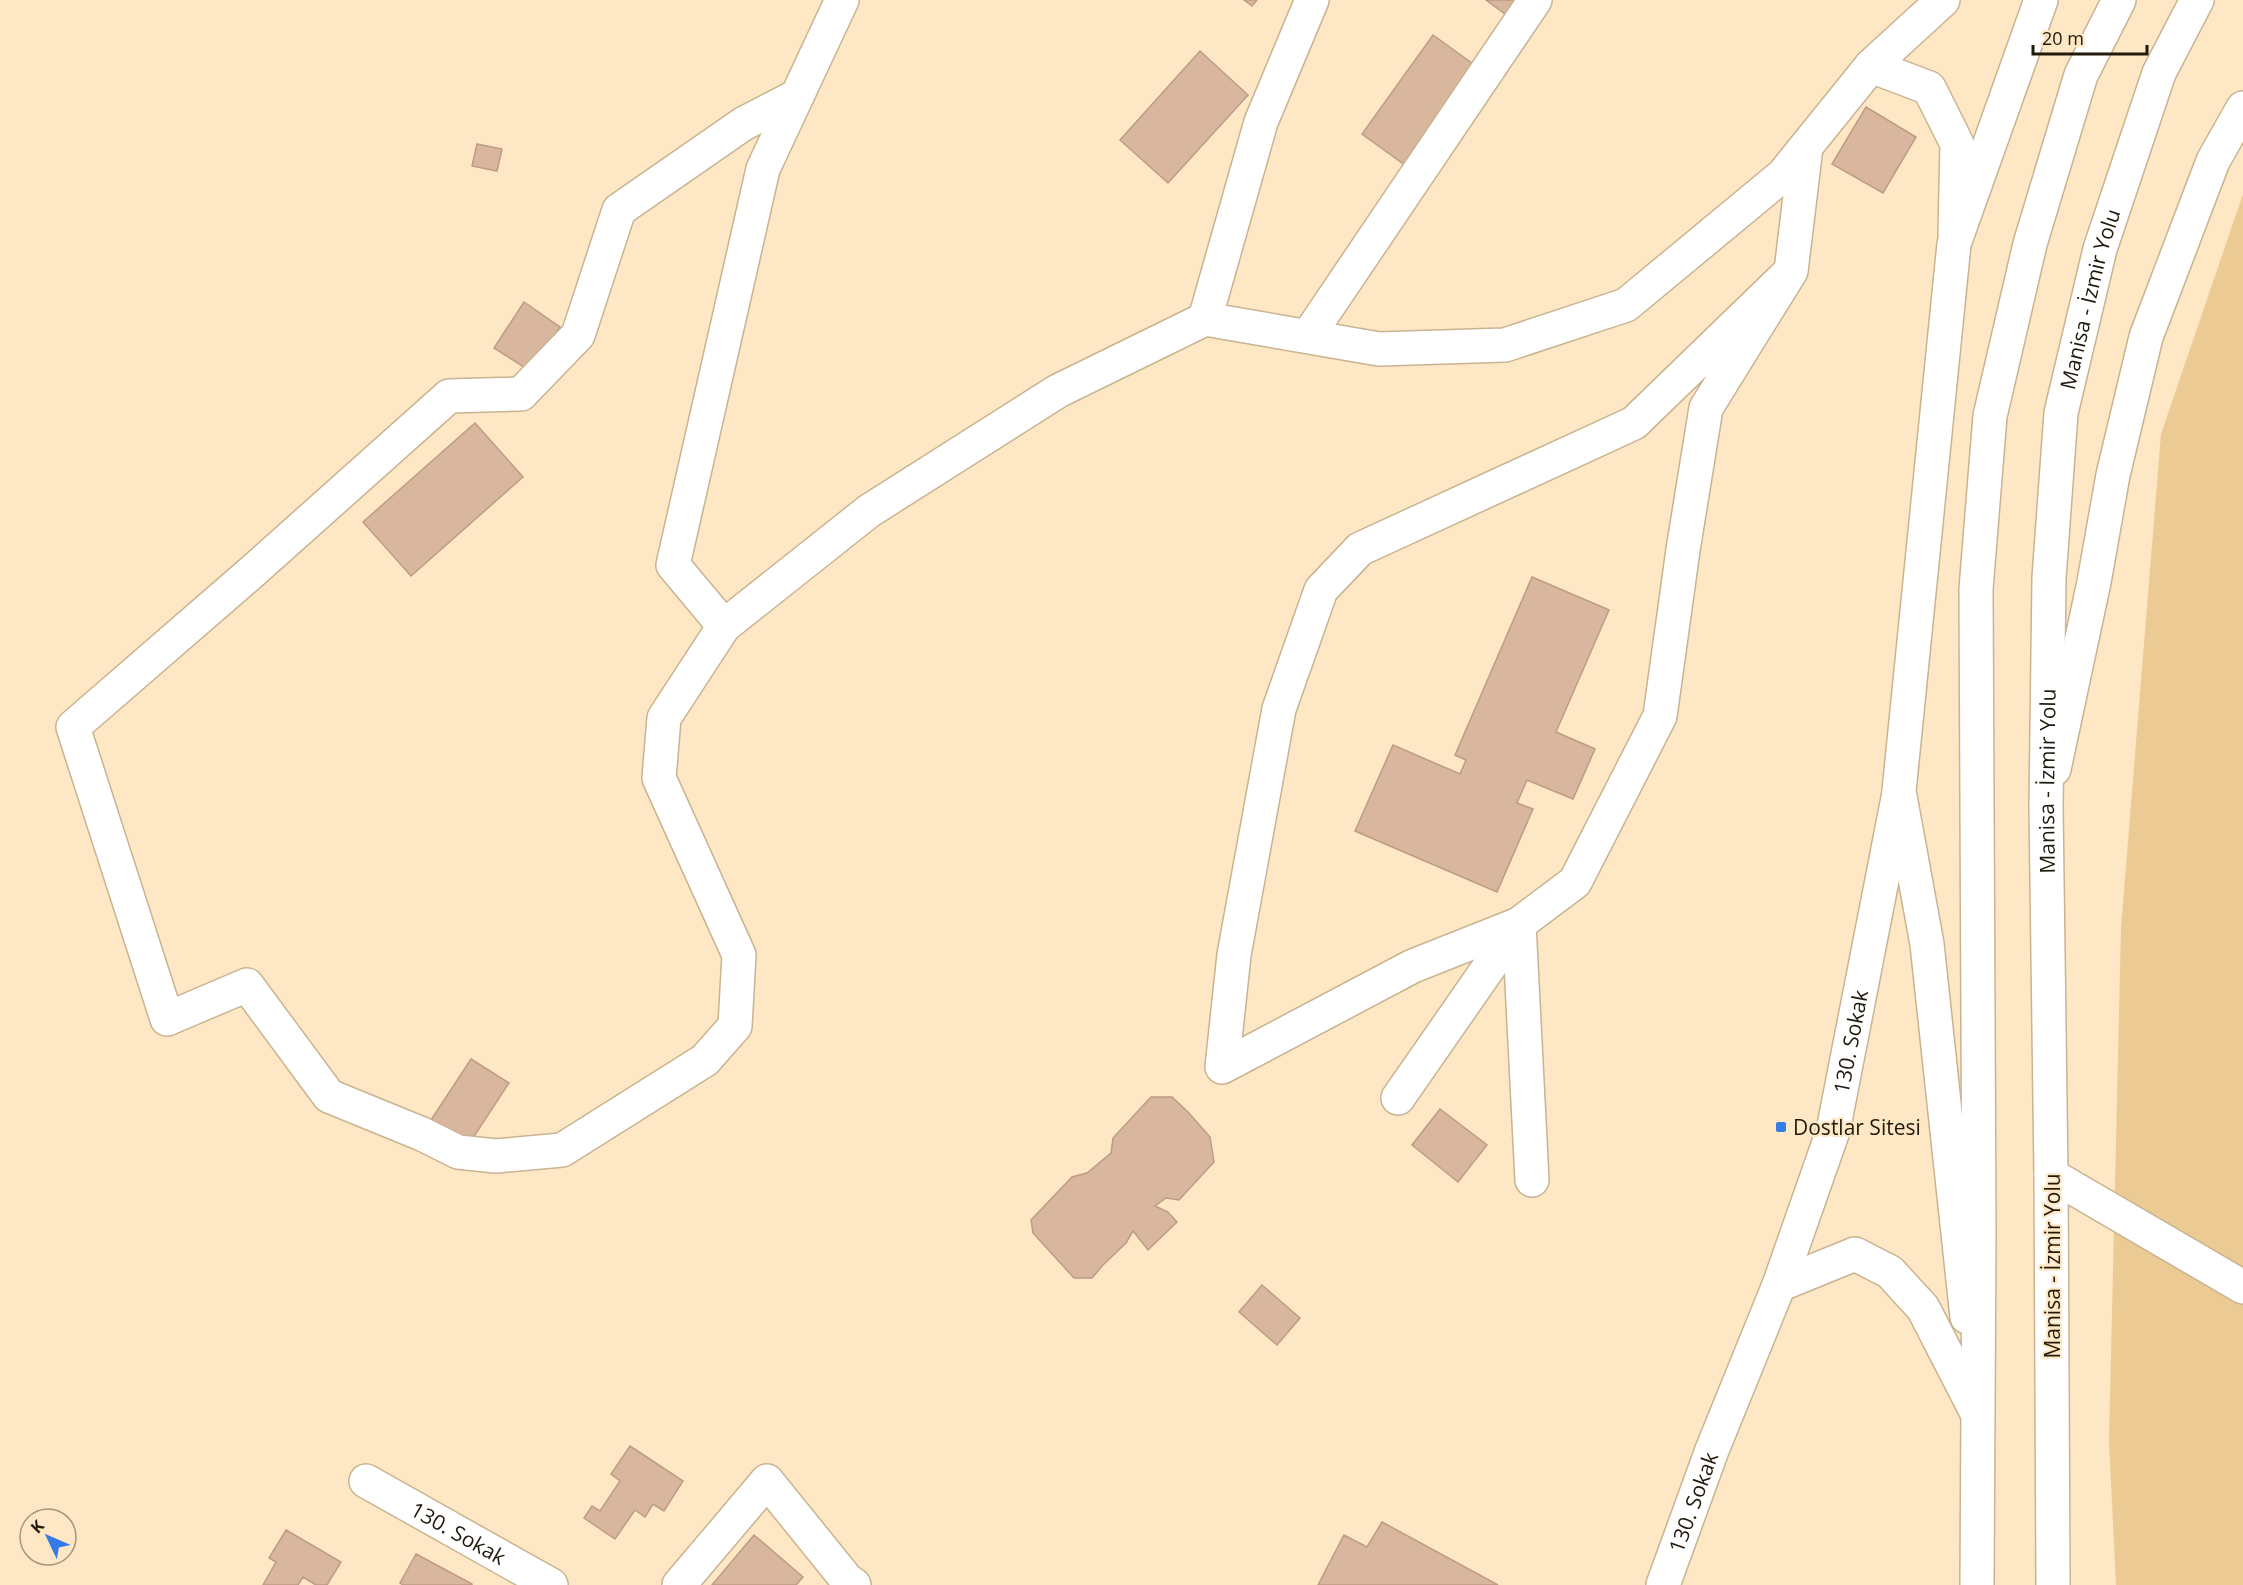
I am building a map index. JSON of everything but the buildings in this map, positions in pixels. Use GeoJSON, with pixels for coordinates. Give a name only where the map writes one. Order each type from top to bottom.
{"type":"FeatureCollection","features":[{"type":"Feature","properties":{"kind":"main road"},"geometry":{"type":"LineString","coordinates":[[724,626],[673,565],[764,169],[842,0]]}},
{"type":"Feature","properties":{"kind":"main road"},"geometry":{"type":"LineString","coordinates":[[1205,319],[1261,122],[1311,0]]}},
{"type":"Feature","properties":{"kind":"main road"},"geometry":{"type":"LineString","coordinates":[[1308,336],[1535,0]]}},
{"type":"Feature","properties":{"kind":"main road"},"geometry":{"type":"LineString","coordinates":[[797,96],[744,124],[619,210],[578,335],[521,394],[449,396],[253,571],[73,727],[167,1019],[247,985],[329,1096],[422,1134],[458,1152],[496,1156],[562,1150],[705,1060],[735,1026],[739,956],[659,778],[664,718],[724,626],[869,511],[1058,391],[1205,319],[1379,349],[1505,345],[1626,305],[1784,175],[1872,66],[1943,0]]}},
{"type":"Feature","properties":{"kind":"main road"},"geometry":{"type":"LineString","coordinates":[[1954,244],[2041,0]]}},
{"type":"Feature","properties":{"kind":"main road"},"geometry":{"type":"LineString","coordinates":[[1977,1585],[1979,1208],[1976,589],[1990,416],[2030,244],[2081,75],[2119,0]]}},
{"type":"Feature","properties":{"kind":"main road","name":"Manisa - İzmir Yolu"},"geometry":{"type":"LineString","coordinates":[[2053,1585],[2046,806],[2049,578],[2061,413],[2100,249],[2159,73],[2198,0]]}},
{"type":"Feature","properties":{"kind":"main road"},"geometry":{"type":"LineString","coordinates":[[1872,66],[1929,88],[1957,144],[1954,244],[1899,791],[1927,944],[1977,1413]]}},
{"type":"Feature","properties":{"kind":"main road"},"geometry":{"type":"LineString","coordinates":[[2046,806],[2094,582],[2113,475],[2146,337],[2214,161],[2243,108]]}},
{"type":"Feature","properties":{"kind":"main road"},"geometry":{"type":"LineString","coordinates":[[1791,271],[1634,423],[1360,549],[1321,590],[1279,709],[1234,955],[1222,1067],[1413,966],[1519,924],[1575,882],[1660,716],[1706,408],[1791,271],[1806,147]]}},
{"type":"Feature","properties":{"kind":"main road","name":"130. Sokak"},"geometry":{"type":"LineString","coordinates":[[1663,1585],[1712,1450],[1779,1285],[1833,1131],[1899,791]]}},
{"type":"Feature","properties":{"kind":"main road"},"geometry":{"type":"LineString","coordinates":[[1398,1098],[1519,924]]}},
{"type":"Feature","properties":{"kind":"main road"},"geometry":{"type":"LineString","coordinates":[[1519,924],[1532,1180]]}},
{"type":"Feature","properties":{"kind":"main road"},"geometry":{"type":"LineString","coordinates":[[2051,1175],[2243,1287]]}},
{"type":"Feature","properties":{"kind":"main road"},"geometry":{"type":"LineString","coordinates":[[1779,1285],[1855,1254],[1890,1272],[1923,1308],[1977,1413]]}},
{"type":"Feature","properties":{"kind":"main road","name":"130. Sokak"},"geometry":{"type":"LineString","coordinates":[[366,1481],[551,1585]]}},
{"type":"Feature","properties":{"kind":"main road"},"geometry":{"type":"LineString","coordinates":[[680,1585],[767,1481],[847,1580],[854,1585]]}},
{"type":"Feature","properties":{"kind":"shaded area"},"geometry":{"type":"Polygon","coordinates":[[[2243,194],[2243,1585],[2116,1585],[2109,1441],[2121,928],[2161,434],[2243,194]]]}},
{"type":"Feature","properties":{"kind":"place","name":"Dostlar Sitesi"},"geometry":{"type":"Point","coordinates":[1781,1127]}}]}
